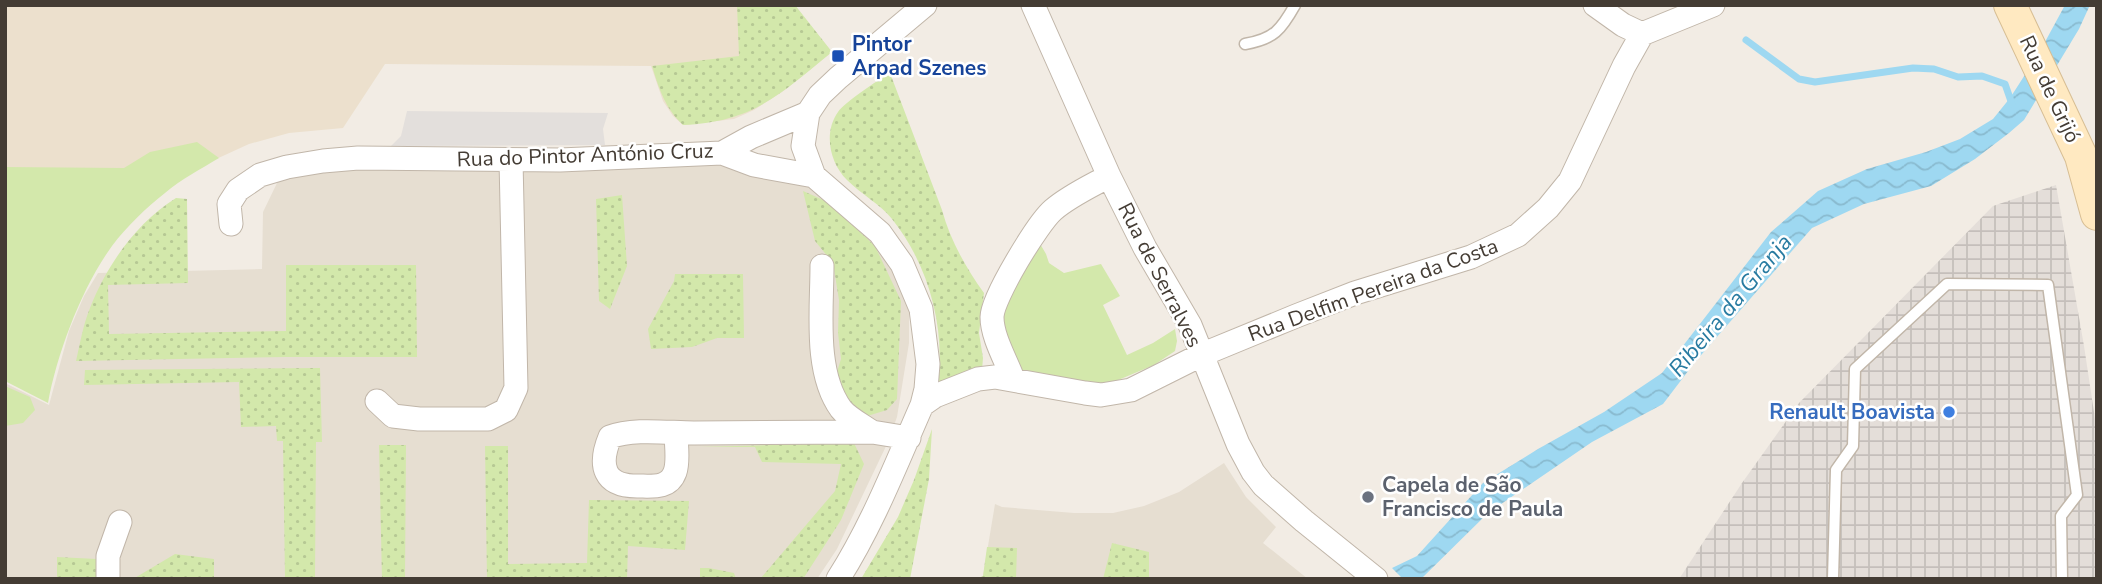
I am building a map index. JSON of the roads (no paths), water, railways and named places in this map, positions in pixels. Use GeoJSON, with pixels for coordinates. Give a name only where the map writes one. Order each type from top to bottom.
{"type":"FeatureCollection","features":[{"type":"Feature","properties":{"kind":"main road","name":"Rua de Grijó"},"geometry":{"type":"LineString","coordinates":[[2010,5],[2081,156],[2097,214]]}},
{"type":"Feature","properties":{"kind":"street","name":"Rua do Pintor António Cruz"},"geometry":{"type":"LineString","coordinates":[[231,224],[229,204],[238,190],[260,175],[287,167],[358,158],[512,160],[722,153],[751,137],[808,113],[820,95],[838,78],[925,5]]}},
{"type":"Feature","properties":{"kind":"street","name":"Rua de Serralves"},"geometry":{"type":"LineString","coordinates":[[1033,5],[1144,248],[1190,325],[1238,444],[1253,472],[1263,485],[1304,522],[1377,579]]}},
{"type":"Feature","properties":{"kind":"street"},"geometry":{"type":"LineString","coordinates":[[1595,5],[1623,25],[1642,34],[1713,5]]}},
{"type":"Feature","properties":{"kind":"street","name":"Rua Delfim Pereira da Costa"},"geometry":{"type":"LineString","coordinates":[[922,405],[935,396],[978,379],[995,377],[1101,395],[1131,390],[1201,355],[1355,293],[1471,257],[1518,235],[1548,208],[1570,181],[1623,66],[1642,34]]}},
{"type":"Feature","properties":{"kind":"street"},"geometry":{"type":"LineString","coordinates":[[808,113],[803,146],[814,176],[880,233],[902,264],[921,309],[928,364],[922,405],[909,438],[855,553],[838,579]]}},
{"type":"Feature","properties":{"kind":"street"},"geometry":{"type":"LineString","coordinates":[[722,153],[754,165],[814,176]]}},
{"type":"Feature","properties":{"kind":"street"},"geometry":{"type":"LineString","coordinates":[[377,401],[393,416],[419,419],[488,419],[506,410],[516,388],[512,160]]}},
{"type":"Feature","properties":{"kind":"street"},"geometry":{"type":"LineString","coordinates":[[1013,379],[995,333],[992,317],[995,302],[1022,253],[1052,210],[1109,176]]}},
{"type":"Feature","properties":{"kind":"street"},"geometry":{"type":"LineString","coordinates":[[822,266],[822,360],[833,396],[843,412],[872,432]]}},
{"type":"Feature","properties":{"kind":"street"},"geometry":{"type":"LineString","coordinates":[[676,433],[872,432],[909,438]]}},
{"type":"Feature","properties":{"kind":"street"},"geometry":{"type":"LineString","coordinates":[[108,579],[108,556],[120,522]]}},
{"type":"Feature","properties":{"kind":"lane"},"geometry":{"type":"LineString","coordinates":[[1245,44],[1261,41],[1275,34],[1295,5]]}},
{"type":"Feature","properties":{"kind":"lane"},"geometry":{"type":"LineString","coordinates":[[1833,579],[1836,470],[1853,446],[1855,369],[1947,284],[2048,285],[2077,495],[2061,516],[2062,579]]}},
{"type":"Feature","properties":{"kind":"water","name":"Ribeira da Granja"},"geometry":{"type":"Polygon","coordinates":[[[2065,5],[2090,5],[2079,29],[2024,120],[2009,133],[1975,159],[1931,186],[1864,204],[1812,228],[1695,362],[1663,404],[1592,442],[1488,513],[1421,579],[1403,579],[1392,568],[1417,556],[1483,483],[1604,412],[1662,373],[1771,232],[1818,191],[1867,169],[1960,139],[1993,119],[2039,53],[2065,5]]]}},
{"type":"Feature","properties":{"kind":"waterway"},"geometry":{"type":"LineString","coordinates":[[1746,40],[1799,79],[1815,82],[1913,68],[1934,69],[1958,77],[1982,76],[2005,84],[2012,104]]}},
{"type":"Feature","properties":{"kind":"place","name":"Pintor Arpad Szenes"},"geometry":{"type":"Point","coordinates":[838,56]}},
{"type":"Feature","properties":{"kind":"place","name":"Renault Boavista"},"geometry":{"type":"Point","coordinates":[1949,412]}},
{"type":"Feature","properties":{"kind":"place","name":"Capela de São Francisco de Paula"},"geometry":{"type":"Point","coordinates":[1368,497]}}]}
